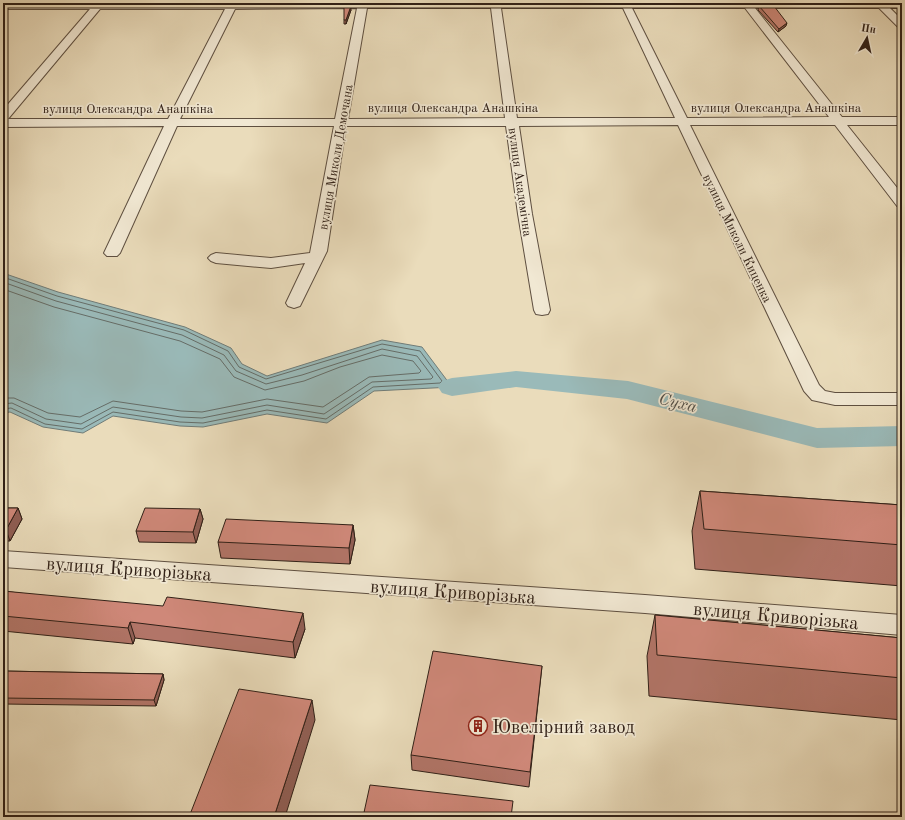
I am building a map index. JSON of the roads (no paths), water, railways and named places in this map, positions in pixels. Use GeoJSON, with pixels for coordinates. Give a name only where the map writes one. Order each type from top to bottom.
{"type":"FeatureCollection","features":[{"type":"Feature","properties":{"kind":"street"},"geometry":{"type":"LineString","coordinates":[[3,6],[232,4],[902,5]]}},
{"type":"Feature","properties":{"kind":"street"},"geometry":{"type":"LineString","coordinates":[[112,252],[172,123],[232,4]]}},
{"type":"Feature","properties":{"kind":"street","name":"вулиця Миколи Демочана"},"geometry":{"type":"LineString","coordinates":[[294,303],[319,251],[340,122],[363,4]]}},
{"type":"Feature","properties":{"kind":"street","name":"вулиця Академічна"},"geometry":{"type":"LineString","coordinates":[[495,4],[525,214],[542,310]]}},
{"type":"Feature","properties":{"kind":"street","name":"вулиця Миколи Киценка"},"geometry":{"type":"LineString","coordinates":[[626,4],[811,387],[819,396],[835,399],[902,398]]}},
{"type":"Feature","properties":{"kind":"street"},"geometry":{"type":"LineString","coordinates":[[746,4],[902,203]]}},
{"type":"Feature","properties":{"kind":"street"},"geometry":{"type":"LineString","coordinates":[[880,4],[902,25]]}},
{"type":"Feature","properties":{"kind":"street"},"geometry":{"type":"LineString","coordinates":[[3,118],[99,5]]}},
{"type":"Feature","properties":{"kind":"street","name":"вулиця Олександра Анашкіна"},"geometry":{"type":"LineString","coordinates":[[3,123],[902,121]]}},
{"type":"Feature","properties":{"kind":"street"},"geometry":{"type":"LineString","coordinates":[[216,258],[271,263],[286,262],[316,256]]}},
{"type":"Feature","properties":{"kind":"street","name":"вулиця Криворізька"},"geometry":{"type":"LineString","coordinates":[[3,559],[645,604],[902,626]]}},
{"type":"Feature","properties":{"kind":"water"},"geometry":{"type":"Polygon","coordinates":[[[3,273],[58,292],[185,327],[231,348],[242,364],[267,376],[382,340],[422,347],[452,387],[374,391],[327,423],[267,414],[203,427],[180,426],[113,416],[83,433],[43,427],[10,412],[3,413],[3,273]]]}},
{"type":"Feature","properties":{"kind":"waterway","name":"Суха"},"geometry":{"type":"LineString","coordinates":[[452,387],[516,379],[628,390],[817,438],[902,436]]}},
{"type":"Feature","properties":{"kind":"place","name":"Ювелірний завод"},"geometry":{"type":"Point","coordinates":[478,726]}}]}
